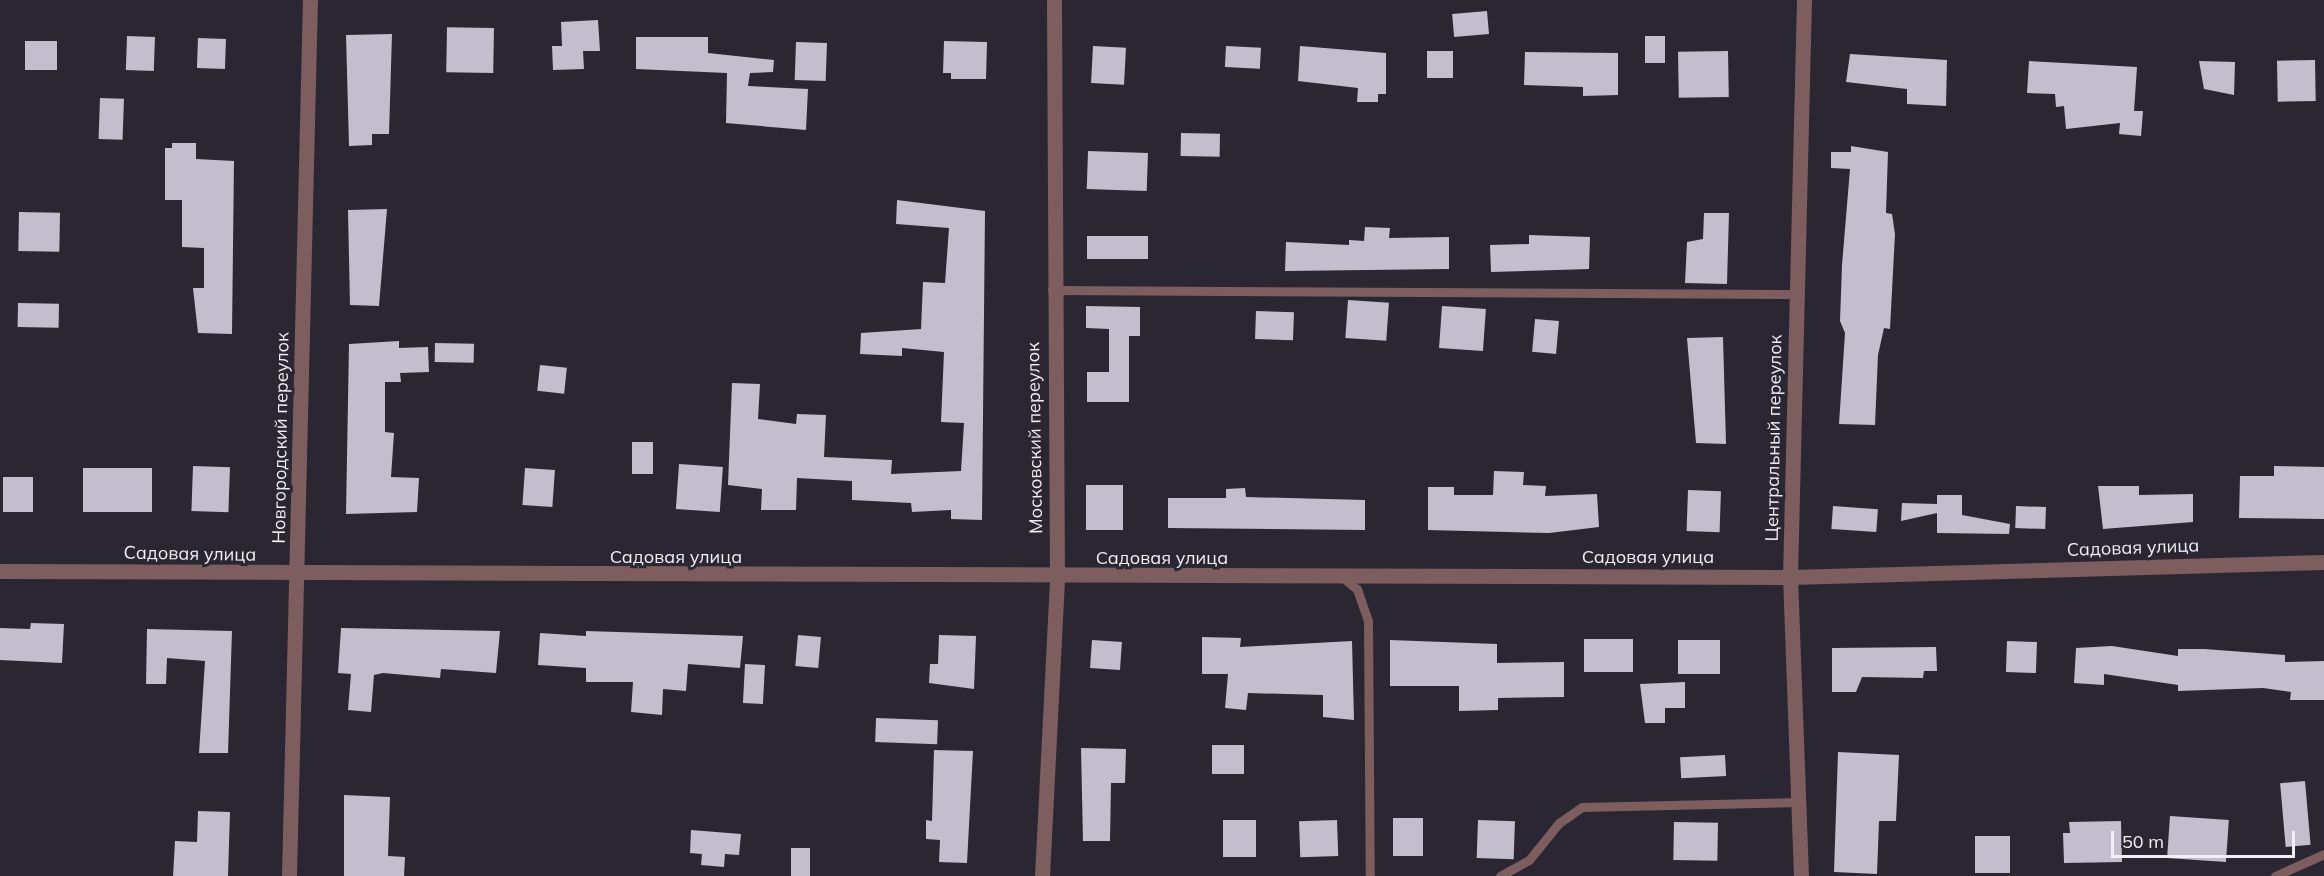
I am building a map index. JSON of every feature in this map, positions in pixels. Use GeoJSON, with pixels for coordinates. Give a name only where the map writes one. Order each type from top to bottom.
{"type":"FeatureCollection","features":[{"type":"Feature","properties":{"kind":"street","name":"Новгородский переулок"},"geometry":{"type":"LineString","coordinates":[[289,876],[310,0]]}},
{"type":"Feature","properties":{"kind":"street","name":"Московский переулок"},"geometry":{"type":"LineString","coordinates":[[1042,876],[1057,577],[1052,290],[1054,0]]}},
{"type":"Feature","properties":{"kind":"street","name":"Центральный переулок"},"geometry":{"type":"LineString","coordinates":[[1801,876],[1790,577],[1804,0]]}},
{"type":"Feature","properties":{"kind":"street","name":"Садовая улица"},"geometry":{"type":"LineString","coordinates":[[0,571],[298,575],[1790,577],[2324,562]]}},
{"type":"Feature","properties":{"kind":"lane"},"geometry":{"type":"LineString","coordinates":[[1052,290],[1797,294]]}},
{"type":"Feature","properties":{"kind":"lane"},"geometry":{"type":"LineString","coordinates":[[1342,577],[1357,589],[1368,621],[1370,876]]}},
{"type":"Feature","properties":{"kind":"lane"},"geometry":{"type":"LineString","coordinates":[[1500,876],[1529,860],[1559,822],[1582,807],[1798,802]]}},
{"type":"Feature","properties":{"kind":"lane"},"geometry":{"type":"LineString","coordinates":[[2276,876],[2324,854]]}},
{"type":"Feature","properties":{"kind":"building"},"geometry":{"type":"Polygon","coordinates":[[[1487,11],[1489,34],[1454,37],[1452,14],[1487,11]]]}},
{"type":"Feature","properties":{"kind":"building"},"geometry":{"type":"Polygon","coordinates":[[[598,20],[600,51],[583,51],[584,69],[553,70],[552,46],[562,46],[561,22],[598,20]]]}},
{"type":"Feature","properties":{"kind":"building"},"geometry":{"type":"Polygon","coordinates":[[[447,27],[494,28],[493,73],[446,72],[447,27]]]}},
{"type":"Feature","properties":{"kind":"building"},"geometry":{"type":"Polygon","coordinates":[[[392,34],[389,134],[372,134],[372,145],[349,146],[346,35],[392,34]]]}},
{"type":"Feature","properties":{"kind":"building"},"geometry":{"type":"Polygon","coordinates":[[[127,36],[155,37],[154,71],[126,70],[127,36]]]}},
{"type":"Feature","properties":{"kind":"building"},"geometry":{"type":"Polygon","coordinates":[[[1645,36],[1665,36],[1665,63],[1645,63],[1645,36]]]}},
{"type":"Feature","properties":{"kind":"building"},"geometry":{"type":"Polygon","coordinates":[[[636,37],[708,37],[708,53],[774,60],[773,72],[750,73],[748,86],[808,89],[806,130],[726,123],[727,73],[636,69],[636,37]]]}},
{"type":"Feature","properties":{"kind":"building"},"geometry":{"type":"Polygon","coordinates":[[[198,38],[226,39],[225,69],[197,68],[198,38]]]}},
{"type":"Feature","properties":{"kind":"building"},"geometry":{"type":"Polygon","coordinates":[[[25,41],[57,41],[57,70],[25,70],[25,41]]]}},
{"type":"Feature","properties":{"kind":"building"},"geometry":{"type":"Polygon","coordinates":[[[944,41],[987,42],[986,79],[951,79],[951,73],[943,73],[944,41]]]}},
{"type":"Feature","properties":{"kind":"building"},"geometry":{"type":"Polygon","coordinates":[[[796,42],[827,43],[826,81],[795,80],[796,42]]]}},
{"type":"Feature","properties":{"kind":"building"},"geometry":{"type":"Polygon","coordinates":[[[1093,46],[1126,48],[1124,85],[1091,83],[1093,46]]]}},
{"type":"Feature","properties":{"kind":"building"},"geometry":{"type":"Polygon","coordinates":[[[1226,46],[1261,48],[1260,69],[1225,67],[1226,46]]]}},
{"type":"Feature","properties":{"kind":"building"},"geometry":{"type":"Polygon","coordinates":[[[1300,46],[1386,53],[1386,94],[1378,94],[1378,102],[1357,102],[1358,88],[1298,81],[1300,46]]]}},
{"type":"Feature","properties":{"kind":"building"},"geometry":{"type":"Polygon","coordinates":[[[1427,51],[1453,51],[1453,78],[1427,78],[1427,51]]]}},
{"type":"Feature","properties":{"kind":"building"},"geometry":{"type":"Polygon","coordinates":[[[1728,51],[1729,97],[1679,98],[1678,52],[1728,51]]]}},
{"type":"Feature","properties":{"kind":"building"},"geometry":{"type":"Polygon","coordinates":[[[1525,52],[1618,53],[1618,95],[1583,96],[1583,87],[1524,85],[1525,52]]]}},
{"type":"Feature","properties":{"kind":"building"},"geometry":{"type":"Polygon","coordinates":[[[1850,54],[1947,60],[1946,106],[1907,104],[1907,89],[1846,82],[1850,54]]]}},
{"type":"Feature","properties":{"kind":"building"},"geometry":{"type":"Polygon","coordinates":[[[2315,60],[2316,101],[2278,102],[2277,61],[2315,60]]]}},
{"type":"Feature","properties":{"kind":"building"},"geometry":{"type":"Polygon","coordinates":[[[2029,61],[2137,67],[2134,111],[2143,111],[2141,136],[2119,134],[2120,123],[2066,129],[2064,106],[2056,107],[2055,94],[2027,93],[2029,61]]]}},
{"type":"Feature","properties":{"kind":"building"},"geometry":{"type":"Polygon","coordinates":[[[2199,61],[2235,62],[2234,95],[2204,89],[2199,61]]]}},
{"type":"Feature","properties":{"kind":"building"},"geometry":{"type":"Polygon","coordinates":[[[100,98],[124,99],[123,140],[99,139],[100,98]]]}},
{"type":"Feature","properties":{"kind":"building"},"geometry":{"type":"Polygon","coordinates":[[[1181,133],[1220,134],[1220,157],[1181,156],[1181,133]]]}},
{"type":"Feature","properties":{"kind":"building"},"geometry":{"type":"Polygon","coordinates":[[[172,143],[196,143],[196,159],[234,161],[232,334],[198,333],[193,288],[204,288],[204,248],[182,247],[182,200],[165,200],[165,148],[172,148],[172,143]]]}},
{"type":"Feature","properties":{"kind":"building"},"geometry":{"type":"Polygon","coordinates":[[[1851,146],[1888,152],[1886,213],[1892,214],[1895,234],[1890,329],[1884,328],[1878,355],[1875,425],[1839,424],[1845,333],[1840,321],[1842,265],[1850,169],[1831,168],[1831,152],[1851,152],[1851,146]]]}},
{"type":"Feature","properties":{"kind":"building"},"geometry":{"type":"Polygon","coordinates":[[[1088,151],[1148,153],[1147,191],[1087,189],[1088,151]]]}},
{"type":"Feature","properties":{"kind":"building"},"geometry":{"type":"Polygon","coordinates":[[[897,200],[985,211],[982,520],[951,519],[951,510],[912,512],[911,503],[852,500],[852,481],[797,478],[796,510],[761,510],[762,489],[728,485],[732,383],[760,384],[758,419],[796,424],[797,414],[826,415],[824,457],[892,460],[891,474],[961,471],[964,423],[941,422],[944,352],[902,348],[902,356],[860,354],[861,333],[921,329],[923,282],[945,283],[949,228],[896,224],[897,200]]]}},
{"type":"Feature","properties":{"kind":"building"},"geometry":{"type":"Polygon","coordinates":[[[387,209],[379,306],[350,305],[348,210],[387,209]]]}},
{"type":"Feature","properties":{"kind":"building"},"geometry":{"type":"Polygon","coordinates":[[[19,212],[60,213],[59,252],[18,251],[19,212]]]}},
{"type":"Feature","properties":{"kind":"building"},"geometry":{"type":"Polygon","coordinates":[[[1704,213],[1729,213],[1727,284],[1685,283],[1687,242],[1703,239],[1704,213]]]}},
{"type":"Feature","properties":{"kind":"building"},"geometry":{"type":"Polygon","coordinates":[[[1365,227],[1390,228],[1389,238],[1449,237],[1449,269],[1285,271],[1286,242],[1349,245],[1349,240],[1364,241],[1365,227]]]}},
{"type":"Feature","properties":{"kind":"building"},"geometry":{"type":"Polygon","coordinates":[[[1529,235],[1590,237],[1589,269],[1491,272],[1490,245],[1529,244],[1529,235]]]}},
{"type":"Feature","properties":{"kind":"building"},"geometry":{"type":"Polygon","coordinates":[[[1087,236],[1148,236],[1148,259],[1087,259],[1087,236]]]}},
{"type":"Feature","properties":{"kind":"building"},"geometry":{"type":"Polygon","coordinates":[[[1348,300],[1389,303],[1386,341],[1345,338],[1348,300]]]}},
{"type":"Feature","properties":{"kind":"building"},"geometry":{"type":"Polygon","coordinates":[[[18,303],[59,304],[59,328],[18,327],[18,303]]]}},
{"type":"Feature","properties":{"kind":"building"},"geometry":{"type":"Polygon","coordinates":[[[1086,306],[1140,307],[1140,336],[1129,336],[1129,402],[1087,402],[1087,372],[1109,372],[1109,329],[1086,328],[1086,306]]]}},
{"type":"Feature","properties":{"kind":"building"},"geometry":{"type":"Polygon","coordinates":[[[1442,306],[1486,309],[1483,351],[1439,348],[1442,306]]]}},
{"type":"Feature","properties":{"kind":"building"},"geometry":{"type":"Polygon","coordinates":[[[1256,311],[1294,312],[1293,340],[1255,339],[1256,311]]]}},
{"type":"Feature","properties":{"kind":"building"},"geometry":{"type":"Polygon","coordinates":[[[1535,319],[1559,321],[1556,354],[1532,352],[1535,319]]]}},
{"type":"Feature","properties":{"kind":"building"},"geometry":{"type":"Polygon","coordinates":[[[1723,337],[1726,444],[1696,443],[1687,338],[1723,337]]]}},
{"type":"Feature","properties":{"kind":"building"},"geometry":{"type":"Polygon","coordinates":[[[399,341],[399,348],[428,347],[429,372],[400,373],[401,382],[385,382],[385,432],[394,433],[391,477],[419,478],[417,512],[346,514],[349,344],[399,341]]]}},
{"type":"Feature","properties":{"kind":"building"},"geometry":{"type":"Polygon","coordinates":[[[435,343],[474,344],[474,363],[435,362],[435,343]]]}},
{"type":"Feature","properties":{"kind":"building"},"geometry":{"type":"Polygon","coordinates":[[[540,365],[567,368],[564,394],[537,391],[540,365]]]}},
{"type":"Feature","properties":{"kind":"building"},"geometry":{"type":"Polygon","coordinates":[[[632,442],[653,442],[653,474],[632,474],[632,442]]]}},
{"type":"Feature","properties":{"kind":"building"},"geometry":{"type":"Polygon","coordinates":[[[679,464],[723,467],[720,512],[676,509],[679,464]]]}},
{"type":"Feature","properties":{"kind":"building"},"geometry":{"type":"Polygon","coordinates":[[[193,466],[230,467],[228,512],[191,511],[193,466]]]}},
{"type":"Feature","properties":{"kind":"building"},"geometry":{"type":"Polygon","coordinates":[[[2274,466],[2324,467],[2324,519],[2239,518],[2240,476],[2274,476],[2274,466]]]}},
{"type":"Feature","properties":{"kind":"building"},"geometry":{"type":"Polygon","coordinates":[[[83,468],[152,468],[152,512],[83,512],[83,468]]]}},
{"type":"Feature","properties":{"kind":"building"},"geometry":{"type":"Polygon","coordinates":[[[525,468],[555,470],[552,507],[522,505],[525,468]]]}},
{"type":"Feature","properties":{"kind":"building"},"geometry":{"type":"Polygon","coordinates":[[[1494,471],[1524,472],[1523,485],[1546,486],[1545,496],[1597,494],[1599,527],[1549,533],[1428,530],[1428,487],[1454,487],[1454,495],[1493,495],[1494,471]]]}},
{"type":"Feature","properties":{"kind":"building"},"geometry":{"type":"Polygon","coordinates":[[[3,477],[33,477],[33,512],[3,512],[3,477]]]}},
{"type":"Feature","properties":{"kind":"building"},"geometry":{"type":"Polygon","coordinates":[[[1086,485],[1123,485],[1123,530],[1086,530],[1086,485]]]}},
{"type":"Feature","properties":{"kind":"building"},"geometry":{"type":"Polygon","coordinates":[[[2098,486],[2139,486],[2139,495],[2193,494],[2193,522],[2103,529],[2098,486]]]}},
{"type":"Feature","properties":{"kind":"building"},"geometry":{"type":"Polygon","coordinates":[[[1245,488],[1246,497],[1365,500],[1365,530],[1168,528],[1168,498],[1226,498],[1226,489],[1245,488]]]}},
{"type":"Feature","properties":{"kind":"building"},"geometry":{"type":"Polygon","coordinates":[[[1688,490],[1721,491],[1720,532],[1687,531],[1688,490]]]}},
{"type":"Feature","properties":{"kind":"building"},"geometry":{"type":"Polygon","coordinates":[[[1937,495],[1962,495],[1962,515],[2010,524],[2009,534],[1937,533],[1937,513],[1901,521],[1902,503],[1937,504],[1937,495]]]}},
{"type":"Feature","properties":{"kind":"building"},"geometry":{"type":"Polygon","coordinates":[[[1833,506],[1878,509],[1876,532],[1831,529],[1833,506]]]}},
{"type":"Feature","properties":{"kind":"building"},"geometry":{"type":"Polygon","coordinates":[[[2016,506],[2046,507],[2045,529],[2015,528],[2016,506]]]}},
{"type":"Feature","properties":{"kind":"building"},"geometry":{"type":"Polygon","coordinates":[[[31,623],[64,624],[62,663],[0,660],[0,628],[30,629],[31,623]]]}},
{"type":"Feature","properties":{"kind":"building"},"geometry":{"type":"Polygon","coordinates":[[[341,628],[500,631],[496,673],[441,669],[440,678],[383,673],[374,675],[371,712],[348,710],[351,674],[338,673],[341,628]]]}},
{"type":"Feature","properties":{"kind":"building"},"geometry":{"type":"Polygon","coordinates":[[[147,629],[232,631],[228,753],[199,753],[205,661],[167,658],[166,684],[146,684],[147,629]]]}},
{"type":"Feature","properties":{"kind":"building"},"geometry":{"type":"Polygon","coordinates":[[[586,631],[743,636],[740,668],[688,664],[686,691],[663,689],[662,715],[631,712],[633,682],[586,682],[586,668],[538,665],[540,633],[586,636],[586,631]]]}},
{"type":"Feature","properties":{"kind":"building"},"geometry":{"type":"Polygon","coordinates":[[[798,635],[821,637],[818,668],[795,666],[798,635]]]}},
{"type":"Feature","properties":{"kind":"building"},"geometry":{"type":"Polygon","coordinates":[[[939,635],[976,636],[974,689],[929,683],[930,664],[938,664],[939,635]]]}},
{"type":"Feature","properties":{"kind":"building"},"geometry":{"type":"Polygon","coordinates":[[[1202,637],[1241,638],[1240,647],[1352,641],[1354,720],[1323,717],[1323,695],[1248,693],[1246,710],[1225,708],[1228,674],[1202,674],[1202,637]]]}},
{"type":"Feature","properties":{"kind":"building"},"geometry":{"type":"Polygon","coordinates":[[[1584,639],[1633,639],[1633,672],[1584,672],[1584,639]]]}},
{"type":"Feature","properties":{"kind":"building"},"geometry":{"type":"Polygon","coordinates":[[[1092,640],[1122,642],[1120,670],[1090,668],[1092,640]]]}},
{"type":"Feature","properties":{"kind":"building"},"geometry":{"type":"Polygon","coordinates":[[[1390,640],[1497,644],[1497,663],[1564,662],[1564,697],[1498,698],[1498,710],[1459,711],[1459,686],[1390,686],[1390,640]]]}},
{"type":"Feature","properties":{"kind":"building"},"geometry":{"type":"Polygon","coordinates":[[[1678,640],[1720,640],[1720,674],[1678,674],[1678,640]]]}},
{"type":"Feature","properties":{"kind":"building"},"geometry":{"type":"Polygon","coordinates":[[[2007,641],[2037,642],[2036,673],[2006,672],[2007,641]]]}},
{"type":"Feature","properties":{"kind":"building"},"geometry":{"type":"Polygon","coordinates":[[[2112,646],[2178,656],[2178,649],[2204,649],[2285,655],[2285,662],[2324,661],[2324,700],[2290,700],[2291,692],[2263,688],[2178,691],[2178,685],[2104,674],[2104,685],[2074,683],[2076,648],[2112,646]]]}},
{"type":"Feature","properties":{"kind":"building"},"geometry":{"type":"Polygon","coordinates":[[[1936,647],[1937,671],[1924,671],[1923,678],[1862,677],[1856,692],[1832,692],[1832,648],[1936,647]]]}},
{"type":"Feature","properties":{"kind":"building"},"geometry":{"type":"Polygon","coordinates":[[[745,664],[765,665],[763,704],[743,703],[745,664]]]}},
{"type":"Feature","properties":{"kind":"building"},"geometry":{"type":"Polygon","coordinates":[[[1685,682],[1685,708],[1665,708],[1665,723],[1645,723],[1640,684],[1685,682]]]}},
{"type":"Feature","properties":{"kind":"building"},"geometry":{"type":"Polygon","coordinates":[[[876,718],[938,720],[937,744],[875,742],[876,718]]]}},
{"type":"Feature","properties":{"kind":"building"},"geometry":{"type":"Polygon","coordinates":[[[1212,745],[1244,745],[1244,774],[1212,774],[1212,745]]]}},
{"type":"Feature","properties":{"kind":"building"},"geometry":{"type":"Polygon","coordinates":[[[1081,748],[1126,749],[1125,783],[1111,783],[1110,841],[1083,841],[1081,748]]]}},
{"type":"Feature","properties":{"kind":"building"},"geometry":{"type":"Polygon","coordinates":[[[934,750],[973,751],[967,863],[939,862],[940,840],[926,839],[926,820],[932,821],[934,750]]]}},
{"type":"Feature","properties":{"kind":"building"},"geometry":{"type":"Polygon","coordinates":[[[1838,752],[1899,755],[1896,821],[1879,821],[1877,874],[1834,872],[1838,752]]]}},
{"type":"Feature","properties":{"kind":"building"},"geometry":{"type":"Polygon","coordinates":[[[1725,755],[1726,776],[1681,778],[1680,757],[1725,755]]]}},
{"type":"Feature","properties":{"kind":"building"},"geometry":{"type":"Polygon","coordinates":[[[2305,781],[2311,845],[2286,847],[2280,783],[2305,781]]]}},
{"type":"Feature","properties":{"kind":"building"},"geometry":{"type":"Polygon","coordinates":[[[344,795],[390,797],[388,856],[405,857],[404,876],[344,876],[344,795]]]}},
{"type":"Feature","properties":{"kind":"building"},"geometry":{"type":"Polygon","coordinates":[[[198,811],[230,812],[228,876],[173,876],[175,841],[197,842],[198,811]]]}},
{"type":"Feature","properties":{"kind":"building"},"geometry":{"type":"Polygon","coordinates":[[[2170,816],[2229,820],[2226,862],[2167,858],[2170,816]]]}},
{"type":"Feature","properties":{"kind":"building"},"geometry":{"type":"Polygon","coordinates":[[[1393,818],[1423,818],[1423,856],[1393,856],[1393,818]]]}},
{"type":"Feature","properties":{"kind":"building"},"geometry":{"type":"Polygon","coordinates":[[[1223,820],[1256,820],[1256,857],[1223,857],[1223,820]]]}},
{"type":"Feature","properties":{"kind":"building"},"geometry":{"type":"Polygon","coordinates":[[[1337,820],[1338,856],[1300,857],[1299,821],[1337,820]]]}},
{"type":"Feature","properties":{"kind":"building"},"geometry":{"type":"Polygon","coordinates":[[[1478,820],[1515,821],[1514,859],[1477,858],[1478,820]]]}},
{"type":"Feature","properties":{"kind":"building"},"geometry":{"type":"Polygon","coordinates":[[[2121,821],[2122,862],[2064,863],[2063,833],[2070,833],[2069,822],[2121,821]]]}},
{"type":"Feature","properties":{"kind":"building"},"geometry":{"type":"Polygon","coordinates":[[[1674,822],[1718,823],[1717,861],[1673,860],[1674,822]]]}},
{"type":"Feature","properties":{"kind":"building"},"geometry":{"type":"Polygon","coordinates":[[[691,830],[741,834],[739,855],[725,854],[724,867],[701,865],[702,854],[690,853],[691,830]]]}},
{"type":"Feature","properties":{"kind":"building"},"geometry":{"type":"Polygon","coordinates":[[[1975,836],[2010,836],[2010,873],[1975,873],[1975,836]]]}},
{"type":"Feature","properties":{"kind":"building"},"geometry":{"type":"Polygon","coordinates":[[[791,848],[810,848],[810,876],[791,876],[791,848]]]}}]}
